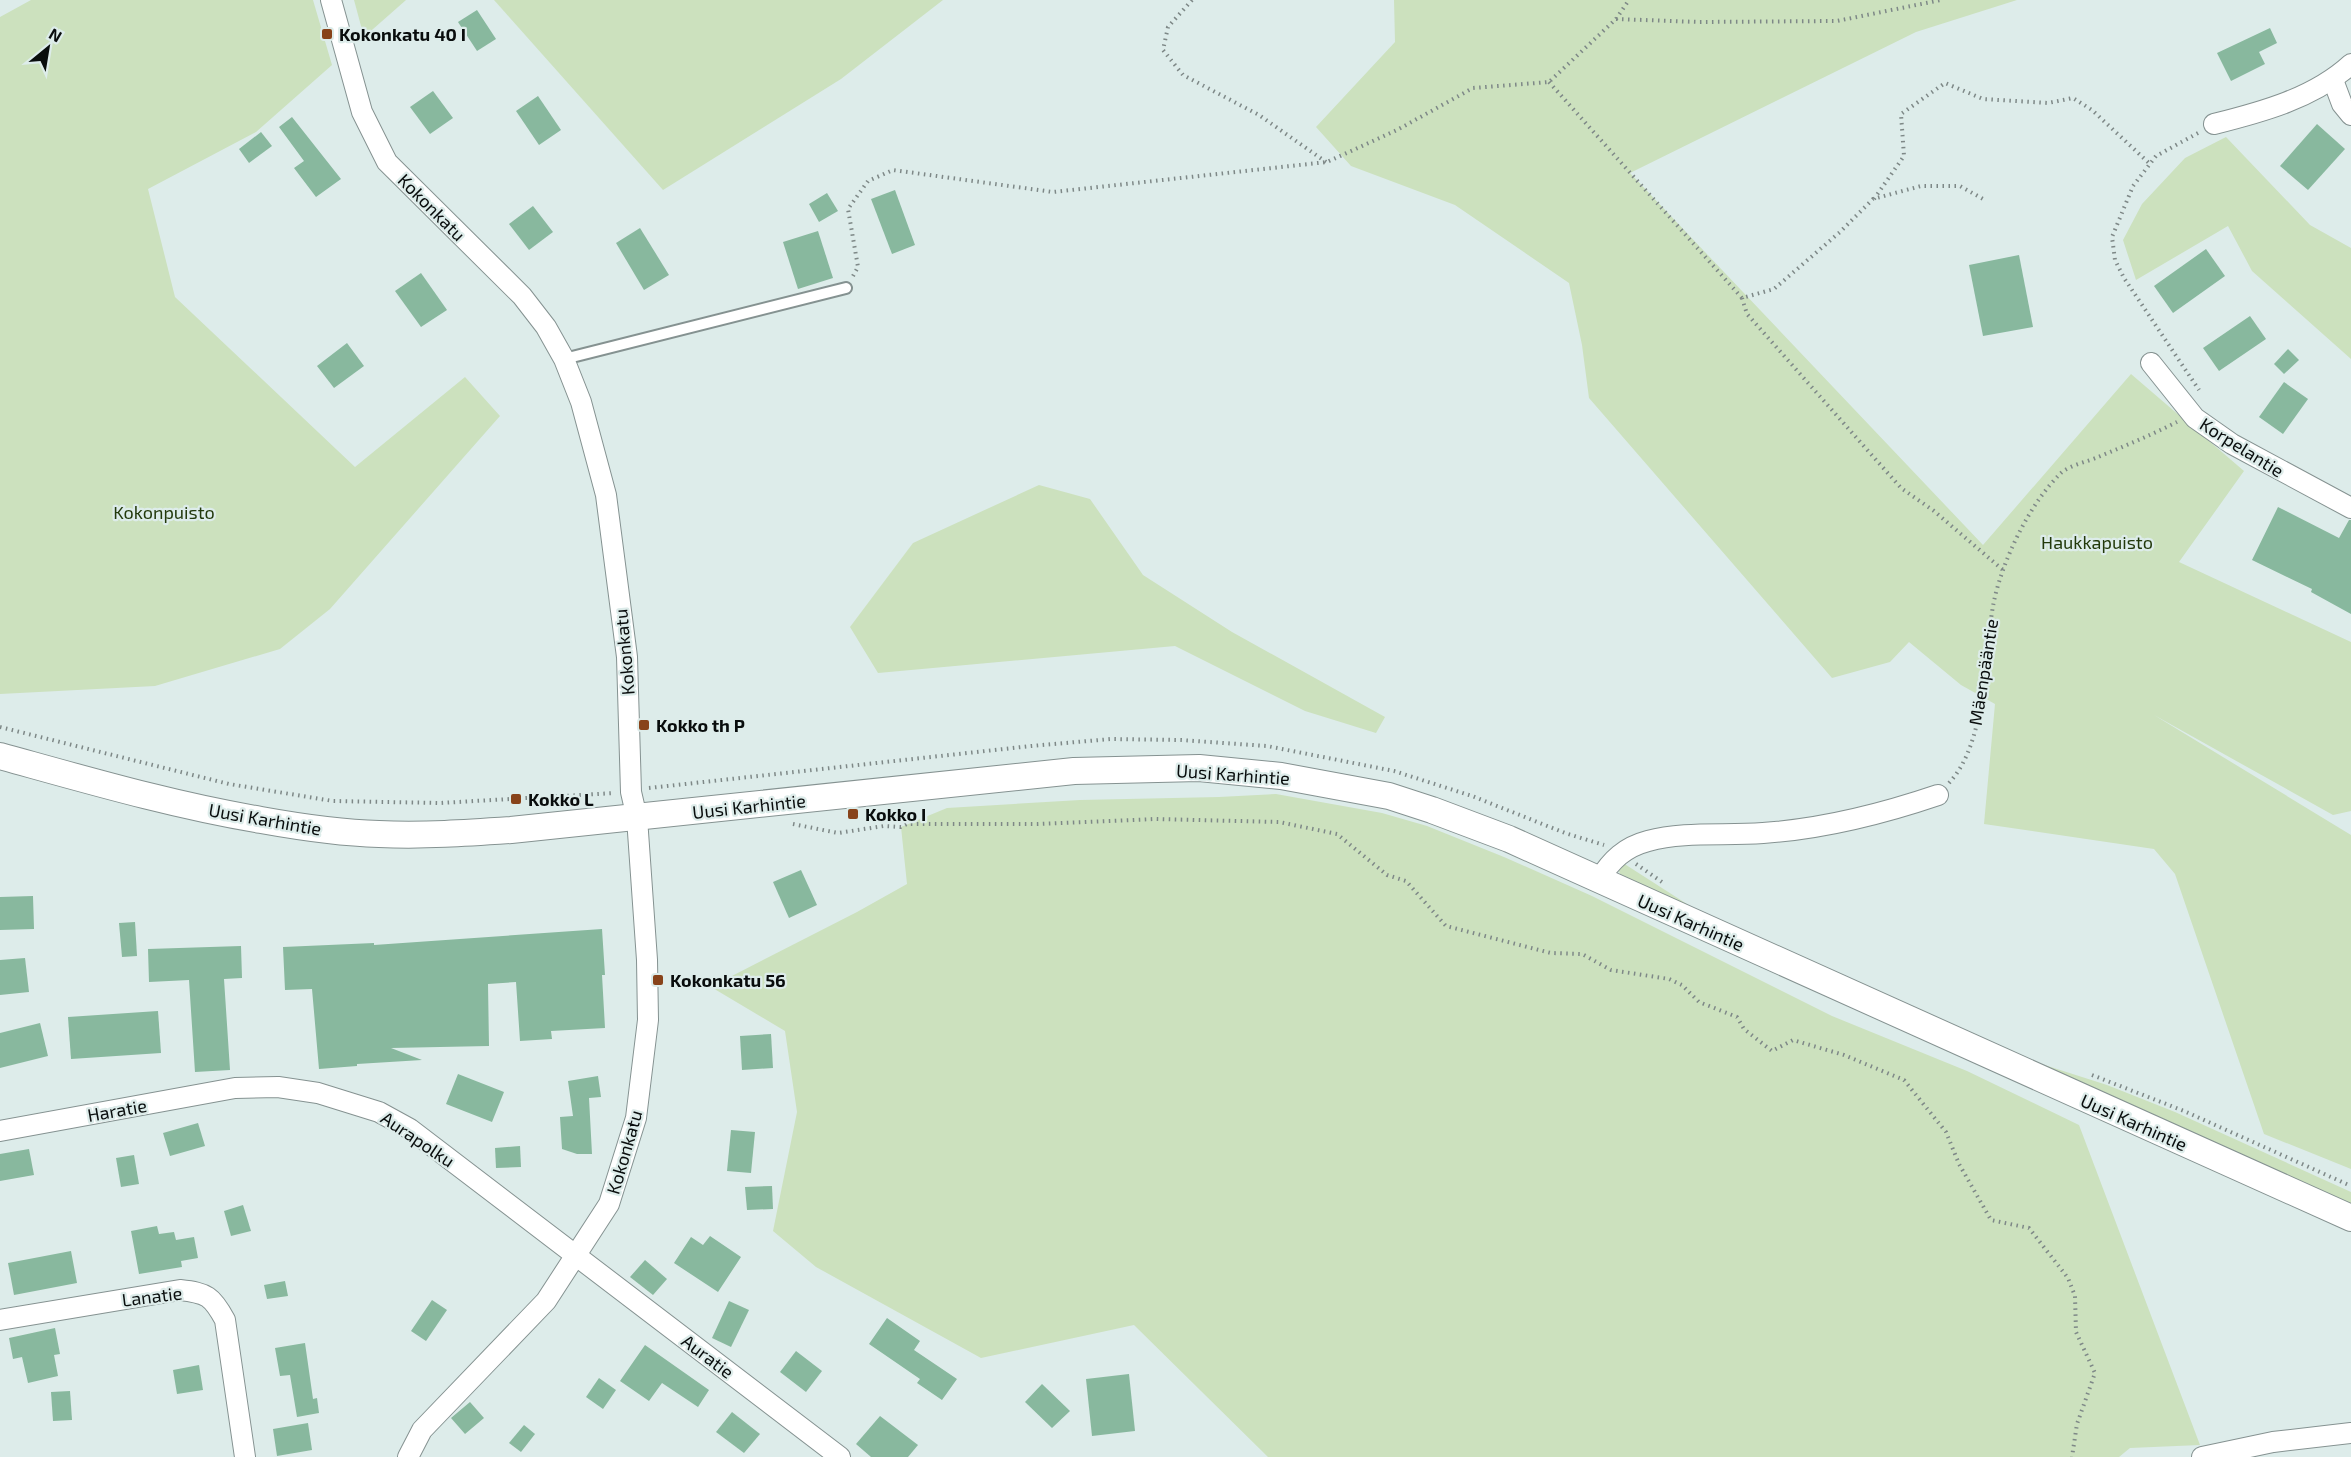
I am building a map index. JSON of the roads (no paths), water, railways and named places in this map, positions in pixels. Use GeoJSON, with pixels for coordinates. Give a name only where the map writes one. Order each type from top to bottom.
{"type":"FeatureCollection","features":[{"type":"Feature","properties":{"kind":"street","name":"Kokonkatu"},"geometry":{"type":"LineString","coordinates":[[331,0],[362,112],[387,162],[522,296],[546,327],[564,358],[581,402],[606,495],[627,657],[631,792],[637,818],[647,960],[648,1020],[636,1118],[609,1204],[546,1301],[422,1430],[408,1457]]}},
{"type":"Feature","properties":{"kind":"street"},"geometry":{"type":"LineString","coordinates":[[2214,124],[2254,114],[2333,80],[2351,64]]}},
{"type":"Feature","properties":{"kind":"street"},"geometry":{"type":"LineString","coordinates":[[2333,80],[2342,104],[2351,115]]}},
{"type":"Feature","properties":{"kind":"street","name":"Korpelantie"},"geometry":{"type":"LineString","coordinates":[[2151,363],[2195,418],[2232,444],[2351,508]]}},
{"type":"Feature","properties":{"kind":"street","name":"Uusi Karhintie"},"geometry":{"type":"LineString","coordinates":[[0,756],[137,794],[216,812],[313,829],[377,834],[443,834],[637,818],[1074,771],[1200,768],[1281,776],[1389,796],[1509,839],[2351,1218]]}},
{"type":"Feature","properties":{"kind":"street"},"geometry":{"type":"LineString","coordinates":[[1599,880],[1620,853],[1647,841],[1667,837],[1765,833],[1814,826],[1892,811],[1938,795]]}},
{"type":"Feature","properties":{"kind":"street","name":"Aurapolku"},"geometry":{"type":"LineString","coordinates":[[235,1088],[278,1087],[318,1092],[379,1112],[410,1129],[575,1255]]}},
{"type":"Feature","properties":{"kind":"street","name":"Haratie"},"geometry":{"type":"LineString","coordinates":[[0,1131],[235,1088]]}},
{"type":"Feature","properties":{"kind":"street","name":"Auratie"},"geometry":{"type":"LineString","coordinates":[[575,1255],[840,1457]]}},
{"type":"Feature","properties":{"kind":"street","name":"Lanatie"},"geometry":{"type":"LineString","coordinates":[[0,1320],[180,1290],[203,1292],[216,1303],[225,1320],[245,1457]]}},
{"type":"Feature","properties":{"kind":"street"},"geometry":{"type":"LineString","coordinates":[[2202,1457],[2274,1442],[2351,1433]]}},
{"type":"Feature","properties":{"kind":"lane"},"geometry":{"type":"LineString","coordinates":[[564,358],[846,288]]}},
{"type":"Feature","properties":{"kind":"place","name":"Kokonkatu 40 I"},"geometry":{"type":"Point","coordinates":[327,34]}},
{"type":"Feature","properties":{"kind":"place","name":"Kokko th P"},"geometry":{"type":"Point","coordinates":[644,725]}},
{"type":"Feature","properties":{"kind":"place","name":"Kokko L"},"geometry":{"type":"Point","coordinates":[516,799]}},
{"type":"Feature","properties":{"kind":"place","name":"Kokko I"},"geometry":{"type":"Point","coordinates":[853,814]}},
{"type":"Feature","properties":{"kind":"place","name":"Kokonkatu 56"},"geometry":{"type":"Point","coordinates":[658,980]}},
{"type":"Feature","properties":{"kind":"park label","name":"Kokonpuisto"},"geometry":{"type":"Point","coordinates":[164,512]}},
{"type":"Feature","properties":{"kind":"park label","name":"Haukkapuisto"},"geometry":{"type":"Point","coordinates":[2097,542]}}]}
